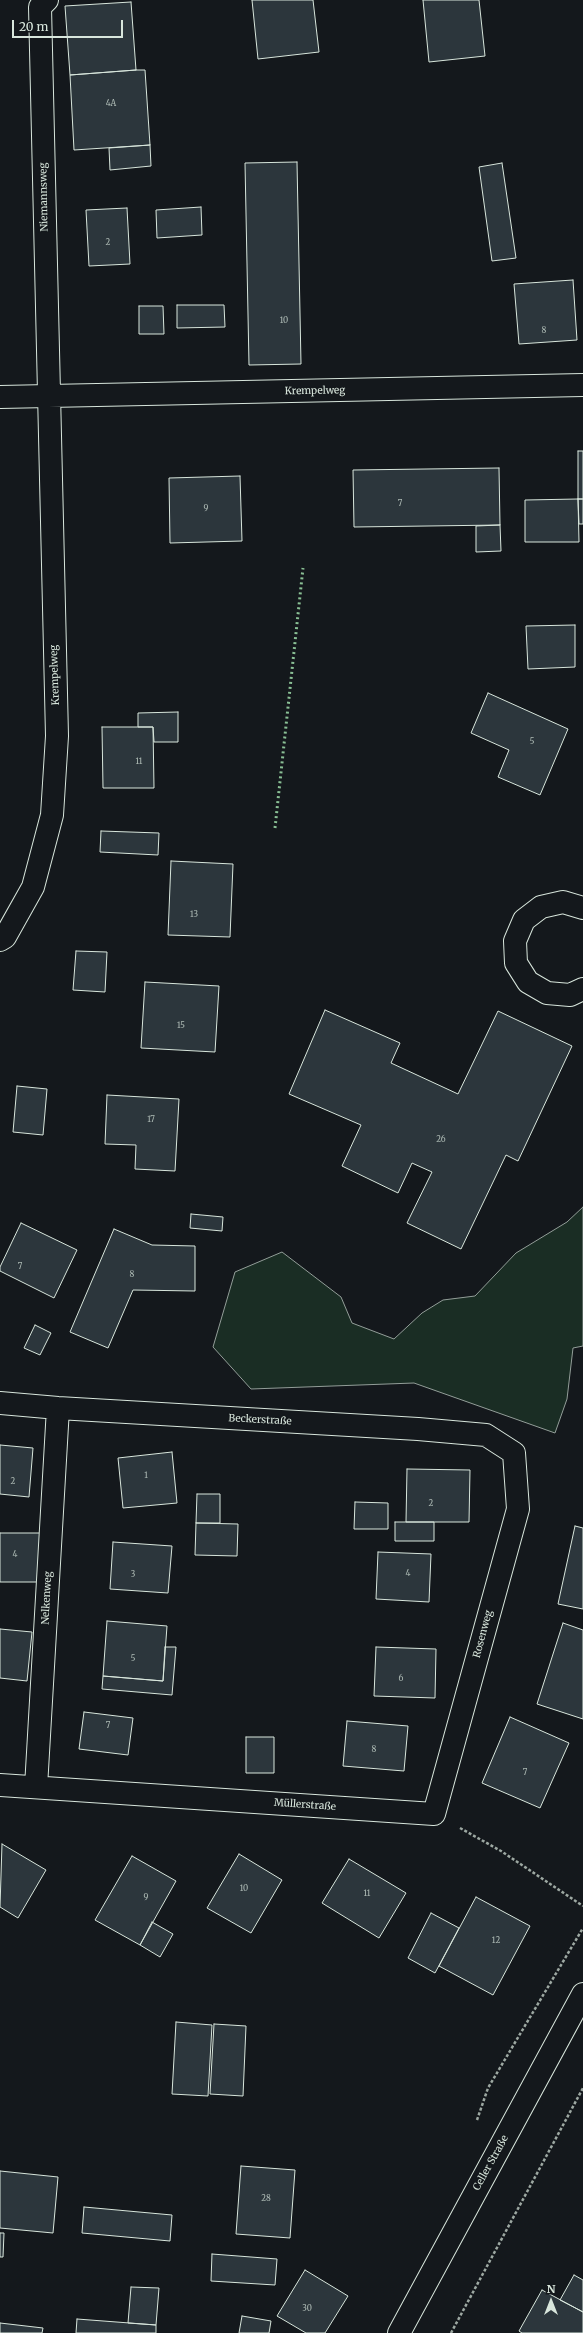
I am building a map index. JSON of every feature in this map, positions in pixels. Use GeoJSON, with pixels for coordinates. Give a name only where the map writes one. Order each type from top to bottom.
{"type":"FeatureCollection","features":[{"type":"Feature","properties":{"kind":"street","name":"Niemannsweg"},"geometry":{"type":"LineString","coordinates":[[48,0],[40,7],[48,396]]}},
{"type":"Feature","properties":{"kind":"street","name":"Krempelweg"},"geometry":{"type":"LineString","coordinates":[[0,397],[583,385]]}},
{"type":"Feature","properties":{"kind":"street","name":"Krempelweg"},"geometry":{"type":"LineString","coordinates":[[0,940],[5,937],[33,887],[52,815],[57,736],[48,396]]}},
{"type":"Feature","properties":{"kind":"street"},"geometry":{"type":"LineString","coordinates":[[583,908],[564,902],[541,907],[524,920],[515,941],[516,963],[528,982],[547,993],[570,995],[583,989]]}},
{"type":"Feature","properties":{"kind":"street","name":"Beckerstraße"},"geometry":{"type":"LineString","coordinates":[[0,1402],[58,1408],[410,1428],[486,1435],[514,1453]]}},
{"type":"Feature","properties":{"kind":"street","name":"Nelkenweg"},"geometry":{"type":"LineString","coordinates":[[36,1788],[58,1408]]}},
{"type":"Feature","properties":{"kind":"street","name":"Rosenweg"},"geometry":{"type":"LineString","coordinates":[[434,1814],[518,1509],[514,1453]]}},
{"type":"Feature","properties":{"kind":"street","name":"Müllerstraße"},"geometry":{"type":"LineString","coordinates":[[0,1785],[434,1814]]}},
{"type":"Feature","properties":{"kind":"street","name":"Celler Straße"},"geometry":{"type":"LineString","coordinates":[[399,2333],[583,1994]]}},
{"type":"Feature","properties":{"kind":"path"},"geometry":{"type":"LineString","coordinates":[[434,1814],[501,1851],[583,1906]]}},
{"type":"Feature","properties":{"kind":"path"},"geometry":{"type":"LineString","coordinates":[[451,2333],[583,2088]]}},
{"type":"Feature","properties":{"kind":"green space"},"geometry":{"type":"Polygon","coordinates":[[[583,1207],[583,1346],[573,1348],[567,1399],[555,1433],[414,1383],[251,1389],[213,1347],[235,1272],[282,1252],[341,1297],[352,1323],[394,1339],[422,1313],[443,1300],[475,1296],[516,1253],[567,1222],[583,1207]]]}},
{"type":"Feature","properties":{"kind":"building"},"geometry":{"type":"Polygon","coordinates":[[[252,0],[313,0],[319,52],[258,59],[252,0]]]}},
{"type":"Feature","properties":{"kind":"building"},"geometry":{"type":"Polygon","coordinates":[[[423,0],[479,0],[485,56],[429,62],[423,0]]]}},
{"type":"Feature","properties":{"kind":"building"},"geometry":{"type":"Polygon","coordinates":[[[131,2],[136,70],[70,75],[65,6],[131,2]]]}},
{"type":"Feature","properties":{"kind":"building"},"geometry":{"type":"Polygon","coordinates":[[[145,70],[150,145],[74,150],[70,75],[145,70]]]}},
{"type":"Feature","properties":{"kind":"building"},"geometry":{"type":"Polygon","coordinates":[[[150,145],[151,166],[110,170],[109,148],[150,145]]]}},
{"type":"Feature","properties":{"kind":"building"},"geometry":{"type":"Polygon","coordinates":[[[297,162],[301,364],[249,365],[245,163],[297,162]]]}},
{"type":"Feature","properties":{"kind":"building"},"geometry":{"type":"Polygon","coordinates":[[[502,163],[516,258],[492,261],[479,167],[502,163]]]}},
{"type":"Feature","properties":{"kind":"building"},"geometry":{"type":"Polygon","coordinates":[[[201,207],[202,235],[157,238],[156,210],[201,207]]]}},
{"type":"Feature","properties":{"kind":"building"},"geometry":{"type":"Polygon","coordinates":[[[127,208],[130,264],[89,266],[86,210],[127,208]]]}},
{"type":"Feature","properties":{"kind":"building"},"geometry":{"type":"Polygon","coordinates":[[[573,280],[577,340],[519,344],[514,284],[573,280]]]}},
{"type":"Feature","properties":{"kind":"building"},"geometry":{"type":"Polygon","coordinates":[[[177,305],[224,305],[225,327],[177,328],[177,305]]]}},
{"type":"Feature","properties":{"kind":"building"},"geometry":{"type":"Polygon","coordinates":[[[139,306],[163,306],[164,334],[139,334],[139,306]]]}},
{"type":"Feature","properties":{"kind":"building"},"geometry":{"type":"Polygon","coordinates":[[[578,451],[583,451],[583,499],[578,499],[578,451]]]}},
{"type":"Feature","properties":{"kind":"building"},"geometry":{"type":"Polygon","coordinates":[[[499,468],[500,525],[354,527],[353,470],[499,468]]]}},
{"type":"Feature","properties":{"kind":"building"},"geometry":{"type":"Polygon","coordinates":[[[240,476],[242,541],[170,543],[169,478],[240,476]]]}},
{"type":"Feature","properties":{"kind":"building"},"geometry":{"type":"Polygon","coordinates":[[[578,499],[579,542],[525,542],[525,500],[578,499]]]}},
{"type":"Feature","properties":{"kind":"building"},"geometry":{"type":"Polygon","coordinates":[[[578,499],[583,499],[583,524],[579,524],[578,499]]]}},
{"type":"Feature","properties":{"kind":"building"},"geometry":{"type":"Polygon","coordinates":[[[500,525],[501,551],[476,552],[476,526],[500,525]]]}},
{"type":"Feature","properties":{"kind":"building"},"geometry":{"type":"Polygon","coordinates":[[[575,625],[575,667],[528,669],[526,626],[575,625]]]}},
{"type":"Feature","properties":{"kind":"building"},"geometry":{"type":"Polygon","coordinates":[[[488,693],[568,729],[540,795],[498,777],[509,750],[471,733],[488,693]]]}},
{"type":"Feature","properties":{"kind":"building"},"geometry":{"type":"Polygon","coordinates":[[[178,712],[178,742],[154,742],[153,727],[138,727],[138,713],[178,712]]]}},
{"type":"Feature","properties":{"kind":"building"},"geometry":{"type":"Polygon","coordinates":[[[102,727],[153,727],[154,788],[103,788],[102,727]]]}},
{"type":"Feature","properties":{"kind":"building"},"geometry":{"type":"Polygon","coordinates":[[[101,831],[159,833],[158,855],[100,852],[101,831]]]}},
{"type":"Feature","properties":{"kind":"building"},"geometry":{"type":"Polygon","coordinates":[[[171,861],[233,864],[230,937],[168,935],[171,861]]]}},
{"type":"Feature","properties":{"kind":"building"},"geometry":{"type":"Polygon","coordinates":[[[76,951],[107,952],[105,992],[73,990],[76,951]]]}},
{"type":"Feature","properties":{"kind":"building"},"geometry":{"type":"Polygon","coordinates":[[[145,982],[219,986],[215,1052],[141,1048],[145,982]]]}},
{"type":"Feature","properties":{"kind":"building"},"geometry":{"type":"Polygon","coordinates":[[[325,1010],[400,1043],[391,1063],[458,1094],[498,1011],[572,1046],[518,1161],[506,1155],[461,1249],[407,1223],[432,1172],[412,1163],[398,1193],[342,1166],[361,1125],[289,1094],[325,1010]]]}},
{"type":"Feature","properties":{"kind":"building"},"geometry":{"type":"Polygon","coordinates":[[[17,1086],[47,1089],[43,1135],[13,1132],[17,1086]]]}},
{"type":"Feature","properties":{"kind":"building"},"geometry":{"type":"Polygon","coordinates":[[[107,1095],[179,1099],[175,1171],[135,1169],[136,1145],[105,1144],[107,1095]]]}},
{"type":"Feature","properties":{"kind":"building"},"geometry":{"type":"Polygon","coordinates":[[[191,1214],[223,1217],[222,1231],[190,1228],[191,1214]]]}},
{"type":"Feature","properties":{"kind":"building"},"geometry":{"type":"Polygon","coordinates":[[[21,1223],[77,1250],[54,1298],[0,1271],[0,1267],[21,1223]]]}},
{"type":"Feature","properties":{"kind":"building"},"geometry":{"type":"Polygon","coordinates":[[[114,1229],[152,1245],[195,1246],[195,1291],[133,1290],[108,1348],[70,1332],[114,1229]]]}},
{"type":"Feature","properties":{"kind":"building"},"geometry":{"type":"Polygon","coordinates":[[[35,1325],[51,1333],[40,1355],[24,1348],[35,1325]]]}},
{"type":"Feature","properties":{"kind":"building"},"geometry":{"type":"Polygon","coordinates":[[[0,1445],[33,1448],[29,1497],[0,1494],[0,1445]]]}},
{"type":"Feature","properties":{"kind":"building"},"geometry":{"type":"Polygon","coordinates":[[[172,1452],[177,1503],[123,1508],[118,1458],[172,1452]]]}},
{"type":"Feature","properties":{"kind":"building"},"geometry":{"type":"Polygon","coordinates":[[[407,1469],[470,1470],[469,1522],[406,1522],[407,1469]]]}},
{"type":"Feature","properties":{"kind":"building"},"geometry":{"type":"Polygon","coordinates":[[[197,1494],[220,1494],[220,1523],[196,1523],[197,1494]]]}},
{"type":"Feature","properties":{"kind":"building"},"geometry":{"type":"Polygon","coordinates":[[[355,1502],[388,1503],[388,1529],[354,1529],[355,1502]]]}},
{"type":"Feature","properties":{"kind":"building"},"geometry":{"type":"Polygon","coordinates":[[[395,1522],[434,1522],[434,1541],[395,1541],[395,1522]]]}},
{"type":"Feature","properties":{"kind":"building"},"geometry":{"type":"Polygon","coordinates":[[[196,1523],[238,1524],[237,1556],[195,1555],[196,1523]]]}},
{"type":"Feature","properties":{"kind":"building"},"geometry":{"type":"Polygon","coordinates":[[[575,1526],[583,1528],[583,1609],[558,1604],[575,1526]]]}},
{"type":"Feature","properties":{"kind":"building"},"geometry":{"type":"Polygon","coordinates":[[[0,1533],[40,1533],[40,1582],[0,1582],[0,1533]]]}},
{"type":"Feature","properties":{"kind":"building"},"geometry":{"type":"Polygon","coordinates":[[[113,1542],[172,1546],[168,1593],[110,1589],[113,1542]]]}},
{"type":"Feature","properties":{"kind":"building"},"geometry":{"type":"Polygon","coordinates":[[[378,1552],[431,1554],[429,1602],[376,1599],[378,1552]]]}},
{"type":"Feature","properties":{"kind":"building"},"geometry":{"type":"Polygon","coordinates":[[[107,1621],[167,1626],[163,1681],[103,1676],[107,1621]]]}},
{"type":"Feature","properties":{"kind":"building"},"geometry":{"type":"Polygon","coordinates":[[[563,1623],[583,1630],[583,1719],[537,1704],[563,1623]]]}},
{"type":"Feature","properties":{"kind":"building"},"geometry":{"type":"Polygon","coordinates":[[[0,1629],[32,1632],[27,1681],[0,1678],[0,1629]]]}},
{"type":"Feature","properties":{"kind":"building"},"geometry":{"type":"Polygon","coordinates":[[[165,1647],[176,1647],[172,1695],[102,1689],[103,1676],[163,1681],[165,1647]]]}},
{"type":"Feature","properties":{"kind":"building"},"geometry":{"type":"Polygon","coordinates":[[[376,1647],[436,1649],[435,1698],[374,1696],[376,1647]]]}},
{"type":"Feature","properties":{"kind":"building"},"geometry":{"type":"Polygon","coordinates":[[[84,1712],[133,1718],[128,1755],[79,1749],[84,1712]]]}},
{"type":"Feature","properties":{"kind":"building"},"geometry":{"type":"Polygon","coordinates":[[[510,1717],[569,1743],[540,1808],[482,1783],[510,1717]]]}},
{"type":"Feature","properties":{"kind":"building"},"geometry":{"type":"Polygon","coordinates":[[[347,1721],[408,1726],[404,1771],[343,1766],[347,1721]]]}},
{"type":"Feature","properties":{"kind":"building"},"geometry":{"type":"Polygon","coordinates":[[[246,1737],[274,1737],[274,1773],[246,1773],[246,1737]]]}},
{"type":"Feature","properties":{"kind":"building"},"geometry":{"type":"Polygon","coordinates":[[[2,1844],[46,1870],[18,1918],[0,1907],[2,1844]]]}},
{"type":"Feature","properties":{"kind":"building"},"geometry":{"type":"Polygon","coordinates":[[[239,1854],[282,1880],[251,1933],[207,1908],[239,1854]]]}},
{"type":"Feature","properties":{"kind":"building"},"geometry":{"type":"Polygon","coordinates":[[[132,1856],[176,1881],[140,1945],[95,1920],[132,1856]]]}},
{"type":"Feature","properties":{"kind":"building"},"geometry":{"type":"Polygon","coordinates":[[[349,1859],[406,1893],[379,1938],[322,1903],[349,1859]]]}},
{"type":"Feature","properties":{"kind":"building"},"geometry":{"type":"Polygon","coordinates":[[[476,1897],[530,1926],[493,1995],[439,1966],[476,1897]]]}},
{"type":"Feature","properties":{"kind":"building"},"geometry":{"type":"Polygon","coordinates":[[[431,1913],[459,1928],[435,1973],[408,1958],[431,1913]]]}},
{"type":"Feature","properties":{"kind":"building"},"geometry":{"type":"Polygon","coordinates":[[[152,1922],[173,1934],[160,1957],[140,1945],[152,1922]]]}},
{"type":"Feature","properties":{"kind":"building"},"geometry":{"type":"Polygon","coordinates":[[[176,2022],[212,2025],[208,2096],[172,2094],[176,2022]]]}},
{"type":"Feature","properties":{"kind":"building"},"geometry":{"type":"Polygon","coordinates":[[[214,2024],[246,2026],[243,2096],[210,2094],[214,2024]]]}},
{"type":"Feature","properties":{"kind":"building"},"geometry":{"type":"Polygon","coordinates":[[[241,2166],[295,2170],[290,2238],[236,2234],[241,2166]]]}},
{"type":"Feature","properties":{"kind":"building"},"geometry":{"type":"Polygon","coordinates":[[[0,2171],[58,2177],[53,2233],[0,2228],[0,2171]]]}},
{"type":"Feature","properties":{"kind":"building"},"geometry":{"type":"Polygon","coordinates":[[[84,2207],[172,2215],[170,2241],[82,2233],[84,2207]]]}},
{"type":"Feature","properties":{"kind":"building"},"geometry":{"type":"Polygon","coordinates":[[[0,2233],[4,2233],[3,2257],[0,2257],[0,2233]]]}},
{"type":"Feature","properties":{"kind":"building"},"geometry":{"type":"Polygon","coordinates":[[[212,2254],[277,2259],[275,2285],[211,2281],[212,2254]]]}},
{"type":"Feature","properties":{"kind":"building"},"geometry":{"type":"Polygon","coordinates":[[[305,2270],[348,2296],[325,2333],[306,2333],[277,2316],[305,2270]]]}},
{"type":"Feature","properties":{"kind":"building"},"geometry":{"type":"Polygon","coordinates":[[[574,2275],[583,2280],[583,2312],[560,2300],[574,2275]]]}},
{"type":"Feature","properties":{"kind":"building"},"geometry":{"type":"Polygon","coordinates":[[[131,2287],[159,2288],[156,2325],[128,2323],[131,2287]]]}},
{"type":"Feature","properties":{"kind":"building"},"geometry":{"type":"Polygon","coordinates":[[[542,2290],[583,2312],[583,2333],[522,2333],[519,2331],[542,2290]]]}},
{"type":"Feature","properties":{"kind":"building"},"geometry":{"type":"Polygon","coordinates":[[[242,2316],[271,2321],[269,2333],[239,2333],[242,2316]]]}},
{"type":"Feature","properties":{"kind":"building"},"geometry":{"type":"Polygon","coordinates":[[[77,2319],[156,2325],[156,2333],[76,2333],[77,2319]]]}},
{"type":"Feature","properties":{"kind":"building"},"geometry":{"type":"Polygon","coordinates":[[[0,2323],[43,2328],[42,2333],[0,2333],[0,2323]]]}},
{"type":"Feature","properties":{"kind":"hedge"},"geometry":{"type":"LineString","coordinates":[[275,828],[303,568]]}}]}
